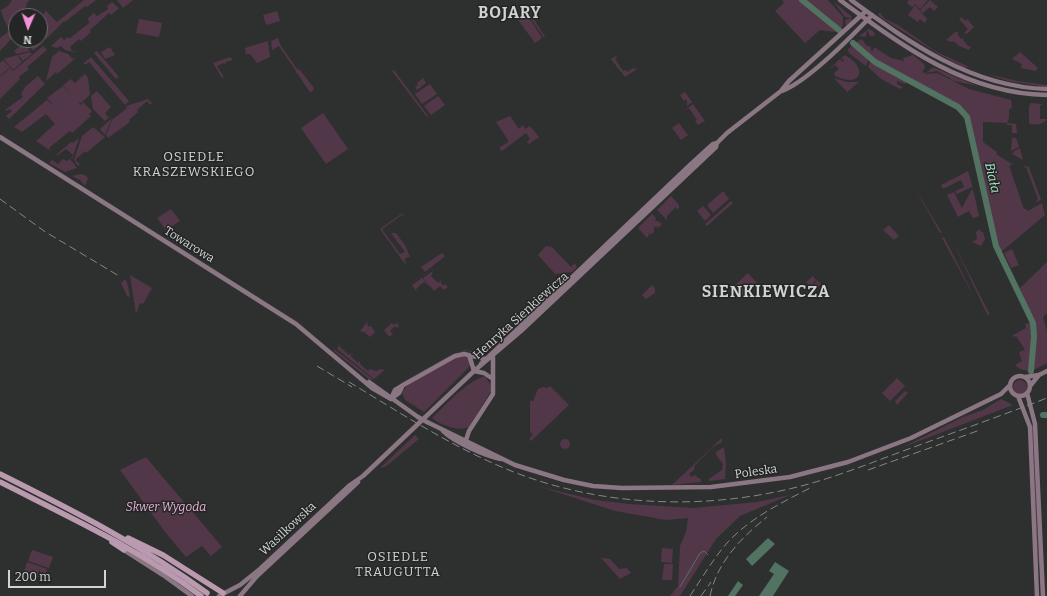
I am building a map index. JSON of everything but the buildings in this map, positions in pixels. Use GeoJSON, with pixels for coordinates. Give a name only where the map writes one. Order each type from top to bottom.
{"type":"FeatureCollection","features":[{"type":"Feature","properties":{"kind":"highway"},"geometry":{"type":"LineString","coordinates":[[0,474],[161,560],[207,593]]}},
{"type":"Feature","properties":{"kind":"highway"},"geometry":{"type":"LineString","coordinates":[[0,482],[94,529],[155,563],[201,596]]}},
{"type":"Feature","properties":{"kind":"highway"},"geometry":{"type":"LineString","coordinates":[[94,529],[124,550]]}},
{"type":"Feature","properties":{"kind":"highway"},"geometry":{"type":"LineString","coordinates":[[105,529],[143,544],[224,595]]}},
{"type":"Feature","properties":{"kind":"main road"},"geometry":{"type":"LineString","coordinates":[[840,0],[922,57],[955,75],[996,88],[1047,95]]}},
{"type":"Feature","properties":{"kind":"main road"},"geometry":{"type":"LineString","coordinates":[[851,0],[936,57],[957,68],[1001,83],[1047,89]]}},
{"type":"Feature","properties":{"kind":"main road","name":"Henryka Sienkiewicza"},"geometry":{"type":"LineString","coordinates":[[474,371],[493,356],[570,281],[667,191],[707,149],[725,137],[727,133],[781,91],[789,81],[866,11]]}},
{"type":"Feature","properties":{"kind":"main road","name":"Henryka Sienkiewicza"},"geometry":{"type":"LineString","coordinates":[[781,91],[792,87],[814,69],[846,41],[872,15]]}},
{"type":"Feature","properties":{"kind":"main road"},"geometry":{"type":"LineString","coordinates":[[814,69],[816,58]]}},
{"type":"Feature","properties":{"kind":"main road","name":"Towarowa"},"geometry":{"type":"LineString","coordinates":[[0,137],[296,324],[362,378],[418,417]]}},
{"type":"Feature","properties":{"kind":"main road","name":"Henryka Sienkiewicza"},"geometry":{"type":"LineString","coordinates":[[474,371],[485,359],[549,301]]}},
{"type":"Feature","properties":{"kind":"main road"},"geometry":{"type":"LineString","coordinates":[[391,399],[395,390],[455,356],[464,354],[485,359]]}},
{"type":"Feature","properties":{"kind":"main road"},"geometry":{"type":"LineString","coordinates":[[468,355],[474,371],[493,379]]}},
{"type":"Feature","properties":{"kind":"main road"},"geometry":{"type":"LineString","coordinates":[[465,442],[469,431],[472,429],[493,394],[493,356]]}},
{"type":"Feature","properties":{"kind":"main road","name":"Wasilkowska"},"geometry":{"type":"LineString","coordinates":[[224,595],[240,585],[260,569],[363,476],[474,371]]}},
{"type":"Feature","properties":{"kind":"main road"},"geometry":{"type":"LineString","coordinates":[[1037,596],[1030,427],[1010,385],[1014,378],[1020,376],[1025,378],[1039,375],[1047,371]]}},
{"type":"Feature","properties":{"kind":"main road"},"geometry":{"type":"LineString","coordinates":[[1039,375],[1030,386],[1027,393],[1036,424],[1043,596]]}},
{"type":"Feature","properties":{"kind":"main road"},"geometry":{"type":"LineString","coordinates":[[1025,378],[1030,386]]}},
{"type":"Feature","properties":{"kind":"main road","name":"Poleska"},"geometry":{"type":"LineString","coordinates":[[418,417],[441,430],[446,435],[465,442],[493,457],[564,480],[613,488],[668,489],[724,486],[762,482],[828,468],[891,446],[1001,394],[1010,385]]}},
{"type":"Feature","properties":{"kind":"main road"},"geometry":{"type":"LineString","coordinates":[[1016,395],[1027,393]]}},
{"type":"Feature","properties":{"kind":"main road","name":"Poleska"},"geometry":{"type":"LineString","coordinates":[[1001,394],[1016,395]]}},
{"type":"Feature","properties":{"kind":"main road","name":"Wasilkowska"},"geometry":{"type":"LineString","coordinates":[[240,596],[253,580],[351,487]]}},
{"type":"Feature","properties":{"kind":"main road"},"geometry":{"type":"LineString","coordinates":[[124,550],[163,574],[192,596]]}},
{"type":"Feature","properties":{"kind":"main road"},"geometry":{"type":"LineString","coordinates":[[1035,566],[1038,569],[1042,567]]}},
{"type":"Feature","properties":{"kind":"green space"},"geometry":{"type":"Polygon","coordinates":[[[12,0],[30,0],[25,8],[8,8],[8,26],[1,10],[8,6],[12,0]]]}},
{"type":"Feature","properties":{"kind":"green space"},"geometry":{"type":"Polygon","coordinates":[[[84,0],[96,0],[87,7],[85,6],[65,22],[64,21],[48,37],[48,13],[57,22],[84,0]]]}},
{"type":"Feature","properties":{"kind":"green space"},"geometry":{"type":"Polygon","coordinates":[[[117,0],[133,0],[123,8],[117,0]]]}},
{"type":"Feature","properties":{"kind":"green space"},"geometry":{"type":"Polygon","coordinates":[[[782,0],[828,0],[843,17],[843,26],[836,32],[820,30],[805,43],[775,11],[784,3],[782,0]]]}},
{"type":"Feature","properties":{"kind":"green space"},"geometry":{"type":"Polygon","coordinates":[[[909,0],[928,0],[920,9],[915,4],[912,7],[907,3],[909,0]]]}},
{"type":"Feature","properties":{"kind":"green space"},"geometry":{"type":"Polygon","coordinates":[[[930,0],[938,7],[934,11],[930,7],[923,13],[920,10],[930,0]]]}},
{"type":"Feature","properties":{"kind":"green space"},"geometry":{"type":"Polygon","coordinates":[[[833,1],[851,16],[852,20],[846,27],[845,20],[851,18],[845,17],[833,1]]]}},
{"type":"Feature","properties":{"kind":"green space"},"geometry":{"type":"Polygon","coordinates":[[[112,2],[119,8],[111,15],[109,13],[90,30],[91,32],[81,41],[79,39],[70,47],[72,51],[75,51],[74,52],[65,50],[61,46],[57,48],[51,46],[61,37],[64,40],[68,37],[69,39],[89,23],[88,18],[94,13],[97,16],[108,9],[107,6],[112,2]]]}},
{"type":"Feature","properties":{"kind":"green space"},"geometry":{"type":"Polygon","coordinates":[[[915,5],[927,19],[925,23],[920,19],[918,22],[908,15],[915,5]]]}},
{"type":"Feature","properties":{"kind":"green space"},"geometry":{"type":"Polygon","coordinates":[[[528,10],[545,37],[544,38],[526,11],[528,10]]]}},
{"type":"Feature","properties":{"kind":"green space"},"geometry":{"type":"Polygon","coordinates":[[[277,11],[280,21],[266,25],[263,15],[277,11]]]}},
{"type":"Feature","properties":{"kind":"green space"},"geometry":{"type":"Polygon","coordinates":[[[525,11],[542,38],[535,43],[516,17],[525,11]]]}},
{"type":"Feature","properties":{"kind":"green space"},"geometry":{"type":"Polygon","coordinates":[[[878,13],[935,51],[969,67],[965,68],[940,55],[880,17],[878,13]]]}},
{"type":"Feature","properties":{"kind":"green space"},"geometry":{"type":"Polygon","coordinates":[[[962,17],[965,21],[967,19],[974,27],[967,34],[964,33],[968,29],[959,19],[962,17]]]}},
{"type":"Feature","properties":{"kind":"green space"},"geometry":{"type":"Polygon","coordinates":[[[139,19],[162,23],[159,37],[136,33],[139,19]]]}},
{"type":"Feature","properties":{"kind":"green space"},"geometry":{"type":"Polygon","coordinates":[[[869,29],[874,32],[875,36],[870,36],[867,30],[869,29]]]}},
{"type":"Feature","properties":{"kind":"green space"},"geometry":{"type":"Polygon","coordinates":[[[867,30],[866,37],[859,36],[867,30]]]}},
{"type":"Feature","properties":{"kind":"green space"},"geometry":{"type":"Polygon","coordinates":[[[8,32],[8,42],[0,51],[0,38],[8,32]]]}},
{"type":"Feature","properties":{"kind":"green space"},"geometry":{"type":"Polygon","coordinates":[[[955,32],[958,32],[958,35],[961,39],[963,38],[968,46],[971,46],[969,50],[952,41],[946,40],[955,32]]]}},
{"type":"Feature","properties":{"kind":"green space"},"geometry":{"type":"Polygon","coordinates":[[[278,38],[281,46],[297,69],[300,70],[314,88],[312,92],[309,91],[295,72],[296,71],[279,46],[272,50],[271,41],[278,38]]]}},
{"type":"Feature","properties":{"kind":"green space"},"geometry":{"type":"Polygon","coordinates":[[[862,39],[867,46],[870,46],[872,52],[874,47],[891,58],[904,61],[903,58],[913,55],[924,64],[925,68],[922,72],[927,74],[937,73],[969,89],[1011,100],[1012,107],[1009,110],[1009,118],[1007,123],[983,122],[983,142],[997,152],[996,154],[1012,164],[1015,163],[1009,166],[1024,209],[1028,211],[1042,203],[1045,215],[1001,252],[986,197],[969,123],[963,111],[950,101],[877,62],[854,43],[862,39]]]}},
{"type":"Feature","properties":{"kind":"green space"},"geometry":{"type":"Polygon","coordinates":[[[268,41],[270,57],[257,63],[250,54],[246,54],[245,48],[268,41]]]}},
{"type":"Feature","properties":{"kind":"green space"},"geometry":{"type":"Polygon","coordinates":[[[853,45],[869,58],[866,66],[849,53],[848,49],[853,45]]]}},
{"type":"Feature","properties":{"kind":"green space"},"geometry":{"type":"Polygon","coordinates":[[[110,47],[115,55],[105,59],[101,52],[110,47]]]}},
{"type":"Feature","properties":{"kind":"green space"},"geometry":{"type":"Polygon","coordinates":[[[18,48],[28,48],[30,51],[17,54],[14,51],[18,48]]]}},
{"type":"Feature","properties":{"kind":"green space"},"geometry":{"type":"Polygon","coordinates":[[[41,48],[45,48],[47,50],[27,67],[29,69],[19,77],[20,79],[0,99],[0,77],[10,68],[13,71],[41,48]]]}},
{"type":"Feature","properties":{"kind":"green space"},"geometry":{"type":"Polygon","coordinates":[[[59,51],[68,54],[73,59],[77,57],[46,81],[52,57],[59,51]]]}},
{"type":"Feature","properties":{"kind":"green space"},"geometry":{"type":"Polygon","coordinates":[[[97,51],[119,77],[116,79],[94,53],[97,51]]]}},
{"type":"Feature","properties":{"kind":"green space"},"geometry":{"type":"Polygon","coordinates":[[[30,52],[32,54],[23,61],[18,55],[30,52]]]}},
{"type":"Feature","properties":{"kind":"green space"},"geometry":{"type":"Polygon","coordinates":[[[1020,52],[1038,68],[1036,71],[1021,68],[1022,64],[1012,59],[1020,52]]]}},
{"type":"Feature","properties":{"kind":"green space"},"geometry":{"type":"Polygon","coordinates":[[[17,55],[22,62],[13,70],[4,59],[17,55]]]}},
{"type":"Feature","properties":{"kind":"green space"},"geometry":{"type":"Polygon","coordinates":[[[845,55],[858,66],[859,75],[857,78],[848,80],[835,76],[834,73],[839,69],[835,65],[828,70],[840,59],[843,62],[844,60],[841,58],[845,55]]]}},
{"type":"Feature","properties":{"kind":"green space"},"geometry":{"type":"Polygon","coordinates":[[[616,56],[617,58],[615,59],[623,71],[626,70],[627,72],[633,68],[637,69],[625,77],[611,59],[616,56]]]}},
{"type":"Feature","properties":{"kind":"green space"},"geometry":{"type":"Polygon","coordinates":[[[91,57],[129,101],[125,105],[89,62],[85,65],[84,63],[91,57]]]}},
{"type":"Feature","properties":{"kind":"green space"},"geometry":{"type":"Polygon","coordinates":[[[230,57],[233,60],[226,62],[226,65],[224,63],[217,66],[224,77],[222,78],[213,63],[230,57]]]}},
{"type":"Feature","properties":{"kind":"green space"},"geometry":{"type":"Polygon","coordinates":[[[871,59],[883,68],[910,81],[905,84],[897,81],[897,84],[903,87],[900,89],[881,79],[868,67],[871,59]]]}},
{"type":"Feature","properties":{"kind":"green space"},"geometry":{"type":"Polygon","coordinates":[[[3,60],[10,67],[0,76],[0,63],[3,60]]]}},
{"type":"Feature","properties":{"kind":"green space"},"geometry":{"type":"Polygon","coordinates":[[[932,68],[977,86],[954,81],[937,71],[926,73],[932,68]]]}},
{"type":"Feature","properties":{"kind":"green space"},"geometry":{"type":"Polygon","coordinates":[[[394,70],[428,116],[427,117],[392,71],[394,70]]]}},
{"type":"Feature","properties":{"kind":"green space"},"geometry":{"type":"Polygon","coordinates":[[[85,74],[88,78],[90,95],[81,103],[78,102],[81,105],[83,102],[92,111],[89,114],[91,116],[72,133],[70,131],[49,148],[51,151],[36,141],[55,124],[46,114],[22,132],[14,127],[47,100],[54,106],[47,98],[63,86],[70,93],[63,85],[71,79],[75,83],[85,74]]]}},
{"type":"Feature","properties":{"kind":"green space"},"geometry":{"type":"Polygon","coordinates":[[[987,74],[1017,81],[1047,85],[1047,87],[1008,81],[987,74]]]}},
{"type":"Feature","properties":{"kind":"green space"},"geometry":{"type":"Polygon","coordinates":[[[38,76],[45,84],[9,119],[6,116],[12,111],[10,109],[5,110],[23,97],[21,94],[25,87],[38,76]]]}},
{"type":"Feature","properties":{"kind":"green space"},"geometry":{"type":"Polygon","coordinates":[[[423,78],[426,83],[417,90],[415,87],[418,85],[417,83],[423,78]]]}},
{"type":"Feature","properties":{"kind":"green space"},"geometry":{"type":"Polygon","coordinates":[[[834,78],[847,82],[859,82],[847,92],[834,78]]]}},
{"type":"Feature","properties":{"kind":"green space"},"geometry":{"type":"Polygon","coordinates":[[[430,84],[437,94],[422,104],[415,94],[430,84]]]}},
{"type":"Feature","properties":{"kind":"green space"},"geometry":{"type":"Polygon","coordinates":[[[97,91],[111,107],[105,113],[109,118],[105,121],[93,109],[91,96],[97,91]]]}},
{"type":"Feature","properties":{"kind":"green space"},"geometry":{"type":"Polygon","coordinates":[[[685,92],[692,102],[687,106],[687,99],[684,101],[680,95],[685,92]]]}},
{"type":"Feature","properties":{"kind":"green space"},"geometry":{"type":"Polygon","coordinates":[[[438,96],[445,105],[431,115],[424,106],[438,96]]]}},
{"type":"Feature","properties":{"kind":"green space"},"geometry":{"type":"Polygon","coordinates":[[[148,99],[152,103],[150,105],[147,101],[137,110],[138,112],[129,120],[130,122],[108,138],[106,135],[112,120],[127,108],[126,106],[148,99]]]}},
{"type":"Feature","properties":{"kind":"green space"},"geometry":{"type":"Polygon","coordinates":[[[1031,103],[1042,104],[1040,106],[1040,119],[1047,119],[1041,123],[1029,124],[1029,106],[1031,103]]]}},
{"type":"Feature","properties":{"kind":"green space"},"geometry":{"type":"Polygon","coordinates":[[[693,104],[705,121],[698,125],[695,121],[697,120],[689,108],[684,111],[693,104]]]}},
{"type":"Feature","properties":{"kind":"green space"},"geometry":{"type":"Polygon","coordinates":[[[323,113],[348,149],[326,164],[301,128],[323,113]]]}},
{"type":"Feature","properties":{"kind":"green space"},"geometry":{"type":"Polygon","coordinates":[[[510,116],[519,129],[523,125],[525,129],[530,126],[539,137],[529,144],[527,142],[530,139],[526,133],[502,151],[499,148],[508,142],[508,140],[496,122],[510,116]]]}},
{"type":"Feature","properties":{"kind":"green space"},"geometry":{"type":"Polygon","coordinates":[[[112,118],[105,135],[100,129],[112,118]]]}},
{"type":"Feature","properties":{"kind":"green space"},"geometry":{"type":"Polygon","coordinates":[[[679,123],[688,135],[681,140],[672,128],[679,123]]]}},
{"type":"Feature","properties":{"kind":"green space"},"geometry":{"type":"Polygon","coordinates":[[[1007,123],[1016,124],[1017,133],[1012,133],[1012,125],[1007,125],[1007,123]]]}},
{"type":"Feature","properties":{"kind":"green space"},"geometry":{"type":"Polygon","coordinates":[[[93,127],[105,137],[75,160],[80,164],[78,166],[74,160],[82,136],[93,127]]]}},
{"type":"Feature","properties":{"kind":"green space"},"geometry":{"type":"Polygon","coordinates":[[[79,138],[72,159],[71,158],[73,155],[66,149],[56,155],[71,142],[73,143],[79,138]]]}},
{"type":"Feature","properties":{"kind":"green space"},"geometry":{"type":"Polygon","coordinates":[[[1012,138],[1016,138],[1019,147],[1011,151],[1012,138]]]}},
{"type":"Feature","properties":{"kind":"green space"},"geometry":{"type":"Polygon","coordinates":[[[1020,148],[1023,160],[1012,154],[1020,148]]]}},
{"type":"Feature","properties":{"kind":"green space"},"geometry":{"type":"Polygon","coordinates":[[[63,159],[66,161],[70,159],[77,168],[65,172],[49,163],[52,160],[58,164],[63,159]]]}},
{"type":"Feature","properties":{"kind":"green space"},"geometry":{"type":"Polygon","coordinates":[[[1025,166],[1029,167],[1041,200],[1035,202],[1038,199],[1026,167],[1024,168],[1025,166]]]}},
{"type":"Feature","properties":{"kind":"green space"},"geometry":{"type":"Polygon","coordinates":[[[968,171],[973,189],[972,187],[957,194],[955,191],[964,187],[961,180],[943,189],[941,185],[968,171]]]}},
{"type":"Feature","properties":{"kind":"green space"},"geometry":{"type":"Polygon","coordinates":[[[80,174],[85,175],[88,178],[85,186],[80,180],[72,176],[80,174]]]}},
{"type":"Feature","properties":{"kind":"green space"},"geometry":{"type":"Polygon","coordinates":[[[913,185],[942,233],[940,233],[913,185]]]}},
{"type":"Feature","properties":{"kind":"green space"},"geometry":{"type":"Polygon","coordinates":[[[972,189],[979,216],[973,218],[969,211],[958,217],[947,195],[954,192],[962,208],[972,189]]]}},
{"type":"Feature","properties":{"kind":"green space"},"geometry":{"type":"Polygon","coordinates":[[[723,191],[729,199],[713,213],[707,205],[723,191]]]}},
{"type":"Feature","properties":{"kind":"green space"},"geometry":{"type":"Polygon","coordinates":[[[671,196],[679,205],[679,208],[677,210],[676,207],[667,216],[667,220],[657,210],[671,196]]]}},
{"type":"Feature","properties":{"kind":"green space"},"geometry":{"type":"Polygon","coordinates":[[[731,201],[733,203],[707,226],[705,224],[731,201]]]}},
{"type":"Feature","properties":{"kind":"green space"},"geometry":{"type":"Polygon","coordinates":[[[703,206],[711,215],[705,221],[697,211],[703,206]]]}},
{"type":"Feature","properties":{"kind":"green space"},"geometry":{"type":"Polygon","coordinates":[[[171,209],[180,221],[166,230],[157,218],[171,209]]]}},
{"type":"Feature","properties":{"kind":"green space"},"geometry":{"type":"Polygon","coordinates":[[[401,214],[404,216],[402,215],[382,229],[400,254],[405,252],[391,233],[396,233],[405,245],[410,257],[407,257],[404,260],[406,263],[405,264],[380,229],[401,214]]]}},
{"type":"Feature","properties":{"kind":"green space"},"geometry":{"type":"Polygon","coordinates":[[[652,214],[656,218],[655,221],[662,224],[658,228],[657,226],[654,228],[654,232],[650,235],[650,232],[647,238],[638,228],[652,214]]]}},
{"type":"Feature","properties":{"kind":"green space"},"geometry":{"type":"Polygon","coordinates":[[[889,225],[899,236],[894,240],[883,230],[889,225]]]}},
{"type":"Feature","properties":{"kind":"green space"},"geometry":{"type":"Polygon","coordinates":[[[980,229],[981,232],[983,232],[985,239],[981,246],[972,242],[977,239],[976,232],[980,229]]]}},
{"type":"Feature","properties":{"kind":"green space"},"geometry":{"type":"Polygon","coordinates":[[[944,237],[971,290],[971,291],[942,238],[944,237]]]}},
{"type":"Feature","properties":{"kind":"green space"},"geometry":{"type":"Polygon","coordinates":[[[952,240],[990,315],[987,314],[952,240]]]}},
{"type":"Feature","properties":{"kind":"green space"},"geometry":{"type":"Polygon","coordinates":[[[546,246],[552,247],[571,267],[575,263],[577,267],[572,272],[555,274],[538,255],[546,246]]]}},
{"type":"Feature","properties":{"kind":"green space"},"geometry":{"type":"Polygon","coordinates":[[[1012,249],[1019,265],[1011,268],[1004,253],[1012,249]]]}},
{"type":"Feature","properties":{"kind":"green space"},"geometry":{"type":"Polygon","coordinates":[[[442,253],[445,256],[425,272],[421,267],[442,253]]]}},
{"type":"Feature","properties":{"kind":"green space"},"geometry":{"type":"Polygon","coordinates":[[[1047,262],[1047,313],[1043,317],[1047,331],[1047,363],[1027,371],[1015,365],[1022,361],[1019,352],[1025,350],[1016,336],[1013,337],[1013,335],[1026,328],[1025,324],[1033,322],[1020,288],[1047,262]]]}},
{"type":"Feature","properties":{"kind":"green space"},"geometry":{"type":"Polygon","coordinates":[[[433,271],[431,276],[438,283],[441,280],[443,286],[445,284],[448,287],[444,290],[440,286],[434,291],[423,278],[433,271]]]}},
{"type":"Feature","properties":{"kind":"green space"},"geometry":{"type":"Polygon","coordinates":[[[748,273],[757,283],[741,298],[732,288],[748,273]]]}},
{"type":"Feature","properties":{"kind":"green space"},"geometry":{"type":"Polygon","coordinates":[[[130,275],[152,288],[143,304],[140,303],[136,314],[130,275]]]}},
{"type":"Feature","properties":{"kind":"green space"},"geometry":{"type":"Polygon","coordinates":[[[813,276],[816,280],[813,283],[814,284],[817,280],[821,284],[814,291],[806,282],[813,276]]]}},
{"type":"Feature","properties":{"kind":"green space"},"geometry":{"type":"Polygon","coordinates":[[[422,278],[432,288],[424,282],[416,289],[417,292],[412,285],[422,278]]]}},
{"type":"Feature","properties":{"kind":"green space"},"geometry":{"type":"Polygon","coordinates":[[[125,279],[130,297],[127,296],[121,283],[125,279]]]}},
{"type":"Feature","properties":{"kind":"green space"},"geometry":{"type":"Polygon","coordinates":[[[652,285],[655,289],[655,293],[646,299],[642,295],[652,285]]]}},
{"type":"Feature","properties":{"kind":"green space"},"geometry":{"type":"Polygon","coordinates":[[[368,321],[367,324],[369,327],[371,326],[375,332],[370,337],[364,332],[360,331],[368,321]]]}},
{"type":"Feature","properties":{"kind":"green space"},"geometry":{"type":"Polygon","coordinates":[[[392,323],[394,325],[397,323],[399,326],[397,328],[395,326],[390,331],[393,334],[389,337],[384,330],[392,323]]]}},
{"type":"Feature","properties":{"kind":"green space"},"geometry":{"type":"Polygon","coordinates":[[[340,344],[340,347],[349,355],[351,353],[351,356],[358,363],[360,361],[360,364],[368,371],[370,369],[376,371],[381,369],[385,370],[374,379],[337,349],[340,344]]]}},
{"type":"Feature","properties":{"kind":"green space"},"geometry":{"type":"Polygon","coordinates":[[[334,349],[374,380],[369,379],[334,351],[334,349]]]}},
{"type":"Feature","properties":{"kind":"green space"},"geometry":{"type":"Polygon","coordinates":[[[465,350],[484,353],[480,356],[468,351],[459,352],[465,350]]]}},
{"type":"Feature","properties":{"kind":"green space"},"geometry":{"type":"Polygon","coordinates":[[[459,352],[392,387],[453,354],[459,352]]]}},
{"type":"Feature","properties":{"kind":"green space"},"geometry":{"type":"Polygon","coordinates":[[[464,356],[468,358],[470,364],[469,367],[424,412],[405,400],[402,393],[407,385],[457,357],[464,356]]]}},
{"type":"Feature","properties":{"kind":"green space"},"geometry":{"type":"Polygon","coordinates":[[[485,376],[490,384],[491,391],[469,427],[460,429],[450,427],[432,418],[463,388],[485,376]]]}},
{"type":"Feature","properties":{"kind":"green space"},"geometry":{"type":"Polygon","coordinates":[[[897,378],[905,386],[890,401],[882,393],[897,378]]]}},
{"type":"Feature","properties":{"kind":"green space"},"geometry":{"type":"Polygon","coordinates":[[[1017,380],[1023,380],[1027,384],[1027,390],[1023,394],[1017,394],[1013,390],[1013,384],[1017,380]]]}},
{"type":"Feature","properties":{"kind":"green space"},"geometry":{"type":"Polygon","coordinates":[[[550,386],[569,405],[531,441],[529,439],[533,434],[530,432],[530,401],[533,401],[538,389],[543,387],[548,388],[550,386]]]}},
{"type":"Feature","properties":{"kind":"green space"},"geometry":{"type":"Polygon","coordinates":[[[905,391],[908,393],[897,405],[895,401],[905,391]]]}},
{"type":"Feature","properties":{"kind":"green space"},"geometry":{"type":"Polygon","coordinates":[[[1001,399],[1013,405],[901,448],[963,417],[983,410],[1001,399]]]}},
{"type":"Feature","properties":{"kind":"green space"},"geometry":{"type":"Polygon","coordinates":[[[1032,425],[1034,425],[1039,568],[1037,558],[1032,425]]]}},
{"type":"Feature","properties":{"kind":"green space"},"geometry":{"type":"Polygon","coordinates":[[[415,435],[419,439],[385,467],[380,468],[415,435]]]}},
{"type":"Feature","properties":{"kind":"green space"},"geometry":{"type":"Polygon","coordinates":[[[722,438],[722,442],[713,447],[695,465],[694,470],[689,474],[691,477],[695,475],[700,478],[701,482],[672,485],[722,438]]]}},
{"type":"Feature","properties":{"kind":"green space"},"geometry":{"type":"Polygon","coordinates":[[[563,439],[567,439],[569,440],[569,448],[563,449],[560,446],[560,442],[563,439]]]}},
{"type":"Feature","properties":{"kind":"green space"},"geometry":{"type":"Polygon","coordinates":[[[724,447],[726,464],[725,479],[709,481],[709,479],[722,470],[723,464],[716,455],[716,452],[724,447]]]}},
{"type":"Feature","properties":{"kind":"green space","name":"Skwer Wygoda"},"geometry":{"type":"Polygon","coordinates":[[[146,457],[222,547],[211,556],[202,546],[186,557],[165,532],[120,470],[146,457]]]}},
{"type":"Feature","properties":{"kind":"green space"},"geometry":{"type":"Polygon","coordinates":[[[541,487],[595,500],[629,504],[693,508],[757,502],[790,495],[740,516],[716,539],[680,596],[670,596],[678,586],[680,546],[686,532],[688,518],[666,520],[615,511],[541,487]]]}},
{"type":"Feature","properties":{"kind":"green space"},"geometry":{"type":"Polygon","coordinates":[[[662,548],[673,549],[672,563],[661,562],[662,548]]]}},
{"type":"Feature","properties":{"kind":"green space"},"geometry":{"type":"Polygon","coordinates":[[[32,550],[53,557],[49,568],[28,561],[32,550]]]}},
{"type":"Feature","properties":{"kind":"green space"},"geometry":{"type":"Polygon","coordinates":[[[601,558],[610,559],[619,569],[627,568],[631,573],[620,579],[601,558]]]}},
{"type":"Feature","properties":{"kind":"green space"},"geometry":{"type":"Polygon","coordinates":[[[27,562],[47,569],[44,579],[24,572],[27,562]]]}},
{"type":"Feature","properties":{"kind":"green space"},"geometry":{"type":"Polygon","coordinates":[[[664,564],[673,564],[672,580],[662,580],[664,564]]]}},
{"type":"Feature","properties":{"kind":"shaded area"},"geometry":{"type":"Polygon","coordinates":[[[768,538],[775,544],[752,566],[746,559],[768,538]]]}},
{"type":"Feature","properties":{"kind":"shaded area"},"geometry":{"type":"Polygon","coordinates":[[[775,562],[789,571],[773,596],[759,596],[774,574],[769,571],[775,562]]]}},
{"type":"Feature","properties":{"kind":"shaded area"},"geometry":{"type":"Polygon","coordinates":[[[738,581],[743,585],[735,596],[728,596],[738,581]]]}},
{"type":"Feature","properties":{"kind":"waterway","name":"Biała"},"geometry":{"type":"LineString","coordinates":[[802,0],[839,30]]}},
{"type":"Feature","properties":{"kind":"waterway","name":"Biała"},"geometry":{"type":"LineString","coordinates":[[853,43],[875,62],[958,107],[967,117],[996,246],[1033,323],[1034,336],[1031,371]]}},
{"type":"Feature","properties":{"kind":"waterway"},"geometry":{"type":"LineString","coordinates":[[680,587],[700,553],[704,551],[708,555]]}},
{"type":"Feature","properties":{"kind":"railway"},"geometry":{"type":"LineString","coordinates":[[0,199],[44,231],[119,276]]}},
{"type":"Feature","properties":{"kind":"railway"},"geometry":{"type":"LineString","coordinates":[[317,366],[352,387]]}},
{"type":"Feature","properties":{"kind":"railway"},"geometry":{"type":"LineString","coordinates":[[349,382],[411,420],[474,455],[519,474],[589,494],[661,502],[734,499],[805,485],[833,477],[1047,398]]}},
{"type":"Feature","properties":{"kind":"railway"},"geometry":{"type":"LineString","coordinates":[[868,470],[980,430]]}},
{"type":"Feature","properties":{"kind":"railway"},"geometry":{"type":"LineString","coordinates":[[690,596],[717,556],[736,534],[766,512],[810,488]]}},
{"type":"Feature","properties":{"kind":"railway"},"geometry":{"type":"LineString","coordinates":[[710,596],[718,572],[731,552],[748,533],[767,517]]}},
{"type":"Feature","properties":{"kind":"railway"},"geometry":{"type":"LineString","coordinates":[[701,596],[711,582]]}},
{"type":"Feature","properties":{"kind":"district","name":"BOJARY"},"geometry":{"type":"Point","coordinates":[510,14]}},
{"type":"Feature","properties":{"kind":"district","name":"OSIEDLE KRASZEWSKIEGO"},"geometry":{"type":"Point","coordinates":[194,164]}},
{"type":"Feature","properties":{"kind":"district","name":"SIENKIEWICZA"},"geometry":{"type":"Point","coordinates":[766,293]}},
{"type":"Feature","properties":{"kind":"district","name":"OSIEDLE TRAUGUTTA"},"geometry":{"type":"Point","coordinates":[398,564]}}]}
